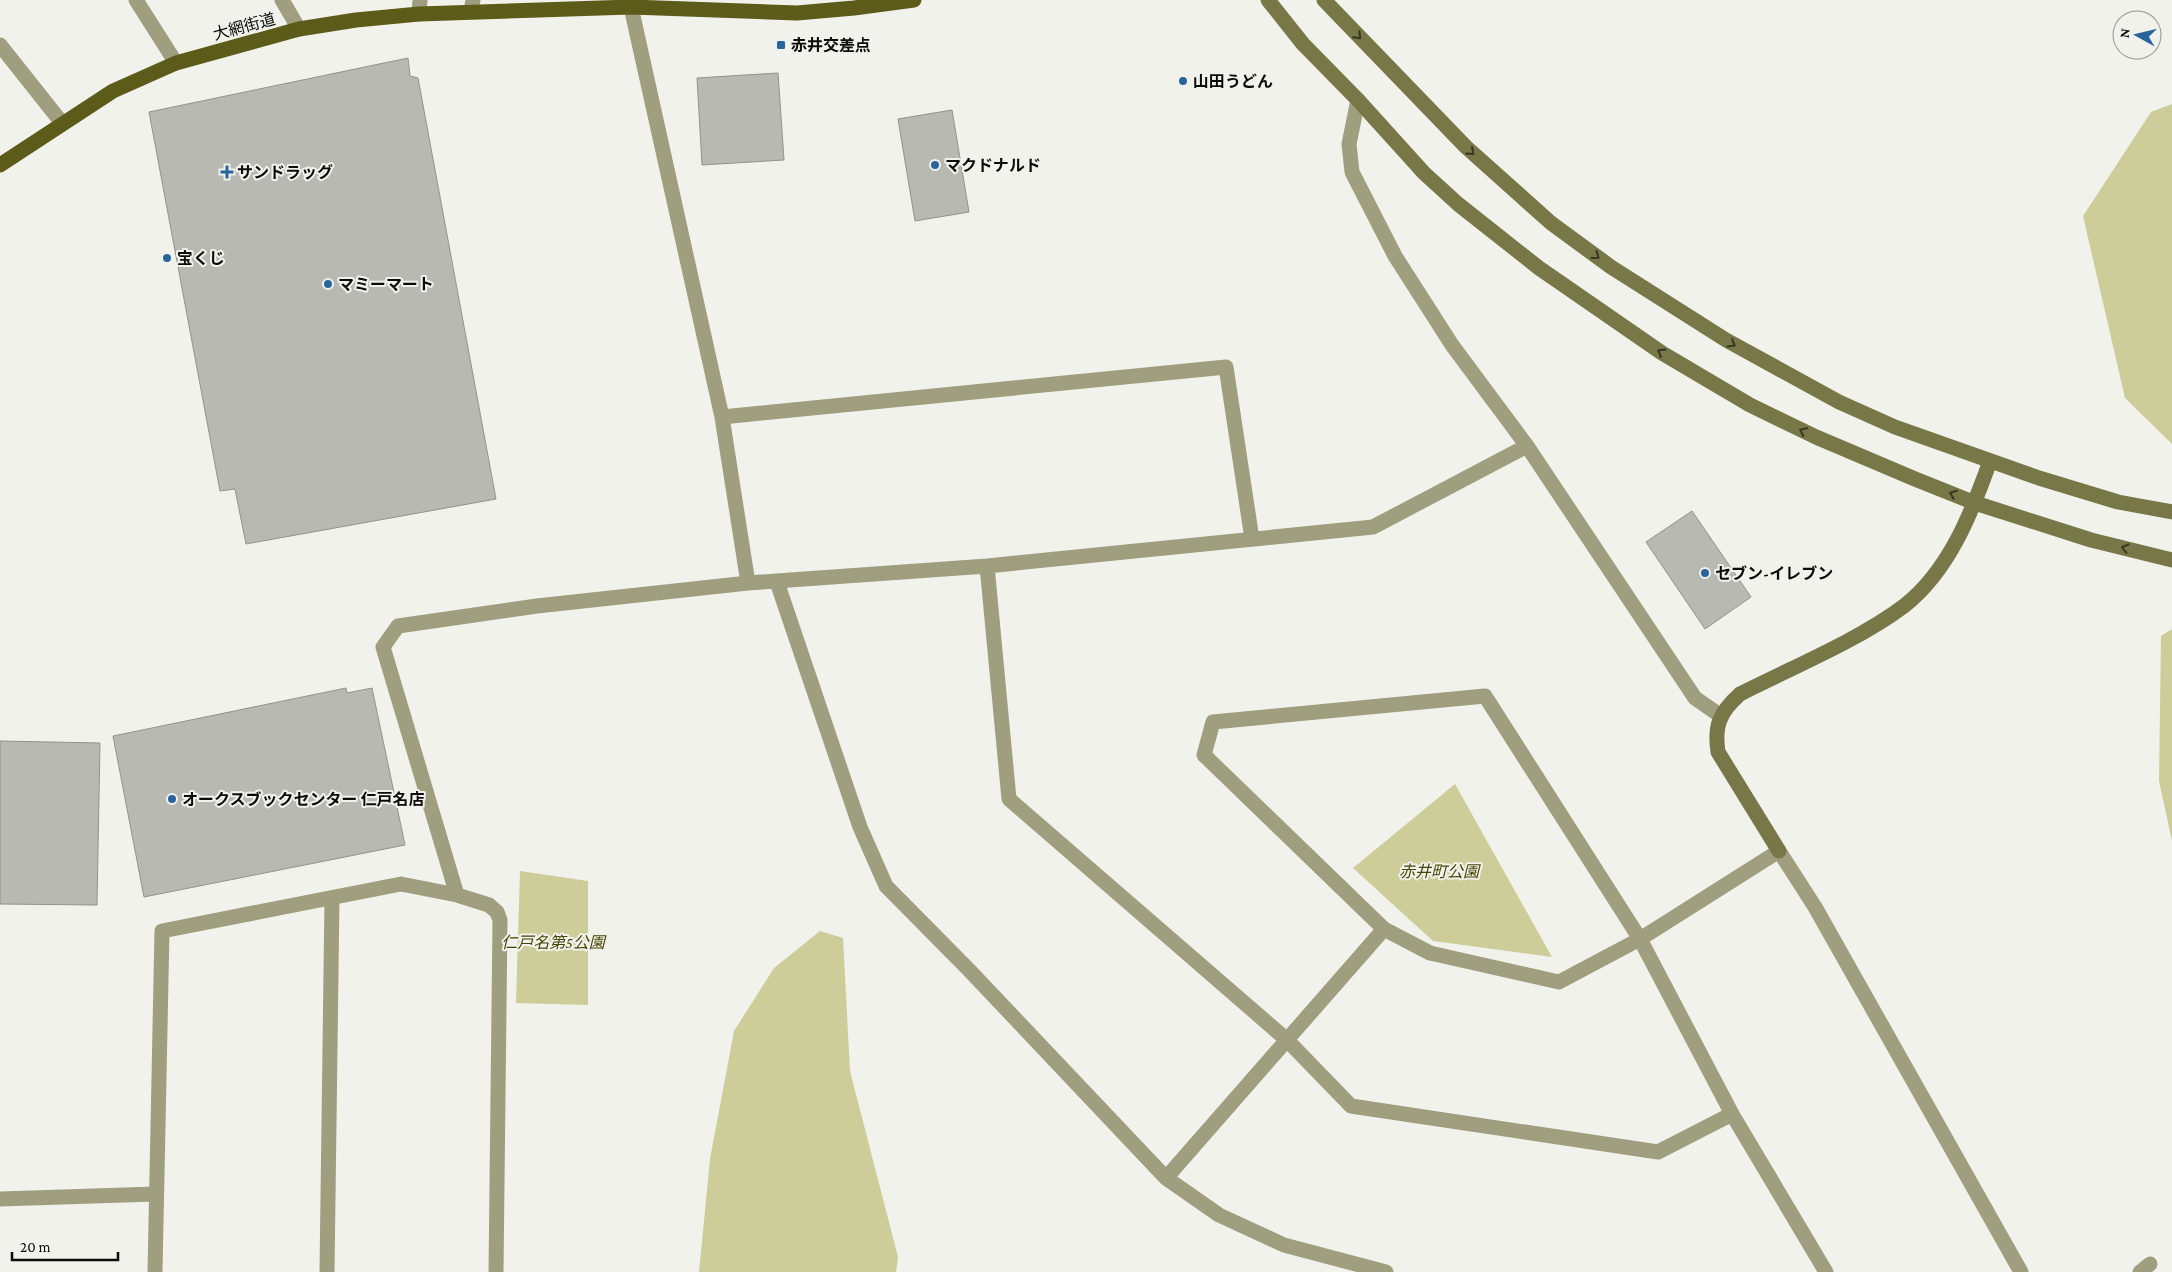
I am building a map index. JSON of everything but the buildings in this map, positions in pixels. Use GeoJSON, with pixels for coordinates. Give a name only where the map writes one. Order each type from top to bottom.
{"type":"FeatureCollection","features":[{"type":"Feature","properties":{"kind":"main road","name":"大網街道"},"geometry":{"type":"LineString","coordinates":[[0,165],[113,91],[176,63],[298,29],[356,20],[419,7],[632,7],[797,13],[914,0]]}},
{"type":"Feature","properties":{"kind":"street"},"geometry":{"type":"LineString","coordinates":[[136,0],[176,63]]}},
{"type":"Feature","properties":{"kind":"street"},"geometry":{"type":"LineString","coordinates":[[282,0],[298,29]]}},
{"type":"Feature","properties":{"kind":"street"},"geometry":{"type":"LineString","coordinates":[[1268,0],[1302,44],[1358,100],[1424,172],[1458,204],[1538,268],[1624,329],[1750,405],[1816,437],[1975,503],[2091,540],[2172,560]]}},
{"type":"Feature","properties":{"kind":"street"},"geometry":{"type":"LineString","coordinates":[[1324,0],[1466,147],[1551,223],[1611,267],[1726,340],[1839,402],[1895,427],[1990,461],[2118,502],[2172,512]]}},
{"type":"Feature","properties":{"kind":"street"},"geometry":{"type":"LineString","coordinates":[[632,7],[722,417],[748,583]]}},
{"type":"Feature","properties":{"kind":"street"},"geometry":{"type":"LineString","coordinates":[[0,45],[62,124]]}},
{"type":"Feature","properties":{"kind":"street"},"geometry":{"type":"LineString","coordinates":[[1358,100],[1349,144],[1352,172],[1400,264],[1452,345],[1527,446],[1695,698],[1721,716]]}},
{"type":"Feature","properties":{"kind":"street"},"geometry":{"type":"LineString","coordinates":[[722,417],[1226,367],[1252,539]]}},
{"type":"Feature","properties":{"kind":"street"},"geometry":{"type":"LineString","coordinates":[[457,895],[383,647],[398,626],[537,606],[748,583],[987,566],[1373,527],[1527,446]]}},
{"type":"Feature","properties":{"kind":"street"},"geometry":{"type":"LineString","coordinates":[[1990,461],[1975,503],[1962,529],[1935,574],[1905,605],[1868,629],[1740,694],[1729,704],[1721,716],[1716,734],[1718,752],[1815,907],[2020,1272]]}},
{"type":"Feature","properties":{"kind":"street"},"geometry":{"type":"LineString","coordinates":[[987,566],[1009,799],[1287,1040],[1351,1106],[1658,1152],[1732,1114]]}},
{"type":"Feature","properties":{"kind":"street"},"geometry":{"type":"LineString","coordinates":[[777,582],[860,827],[886,886],[970,970],[1166,1178],[1219,1215],[1284,1245],[1386,1272]]}},
{"type":"Feature","properties":{"kind":"street"},"geometry":{"type":"LineString","coordinates":[[1779,851],[1640,939],[1560,982],[1430,953],[1384,929],[1204,755],[1213,722],[1486,696],[1640,939],[1732,1114],[1826,1272]]}},
{"type":"Feature","properties":{"kind":"street"},"geometry":{"type":"LineString","coordinates":[[155,1272],[162,931],[401,884],[457,895],[489,905],[497,912],[500,920],[496,1272]]}},
{"type":"Feature","properties":{"kind":"street"},"geometry":{"type":"LineString","coordinates":[[327,1272],[332,898]]}},
{"type":"Feature","properties":{"kind":"street"},"geometry":{"type":"LineString","coordinates":[[1166,1178],[1384,929]]}},
{"type":"Feature","properties":{"kind":"street"},"geometry":{"type":"LineString","coordinates":[[0,1199],[156,1194]]}},
{"type":"Feature","properties":{"kind":"green space"},"geometry":{"type":"Polygon","coordinates":[[[2172,104],[2172,444],[2125,398],[2083,216],[2151,112],[2172,104]]]}},
{"type":"Feature","properties":{"kind":"green space"},"geometry":{"type":"Polygon","coordinates":[[[2172,629],[2172,841],[2159,781],[2161,636],[2172,629]]]}},
{"type":"Feature","properties":{"kind":"green space","name":"赤井町公園"},"geometry":{"type":"Polygon","coordinates":[[[1455,784],[1552,957],[1433,941],[1353,868],[1455,784]]]}},
{"type":"Feature","properties":{"kind":"green space","name":"仁戸名第5公園"},"geometry":{"type":"Polygon","coordinates":[[[520,871],[588,881],[588,1005],[516,1003],[520,871]]]}},
{"type":"Feature","properties":{"kind":"green space"},"geometry":{"type":"Polygon","coordinates":[[[820,931],[843,938],[850,1071],[898,1257],[896,1272],[699,1272],[710,1159],[734,1031],[774,968],[820,931]]]}},
{"type":"Feature","properties":{"kind":"place","name":"赤井交差点"},"geometry":{"type":"Point","coordinates":[781,45]}},
{"type":"Feature","properties":{"kind":"place","name":"山田うどん"},"geometry":{"type":"Point","coordinates":[1183,81]}},
{"type":"Feature","properties":{"kind":"place","name":"マクドナルド"},"geometry":{"type":"Point","coordinates":[935,165]}},
{"type":"Feature","properties":{"kind":"place","name":"サンドラッグ"},"geometry":{"type":"Point","coordinates":[227,172]}},
{"type":"Feature","properties":{"kind":"place","name":"宝くじ"},"geometry":{"type":"Point","coordinates":[167,258]}},
{"type":"Feature","properties":{"kind":"place","name":"マミーマート"},"geometry":{"type":"Point","coordinates":[328,284]}},
{"type":"Feature","properties":{"kind":"place","name":"セブン-イレブン"},"geometry":{"type":"Point","coordinates":[1705,573]}},
{"type":"Feature","properties":{"kind":"place","name":"オークスブックセンター 仁戸名店"},"geometry":{"type":"Point","coordinates":[172,799]}}]}
